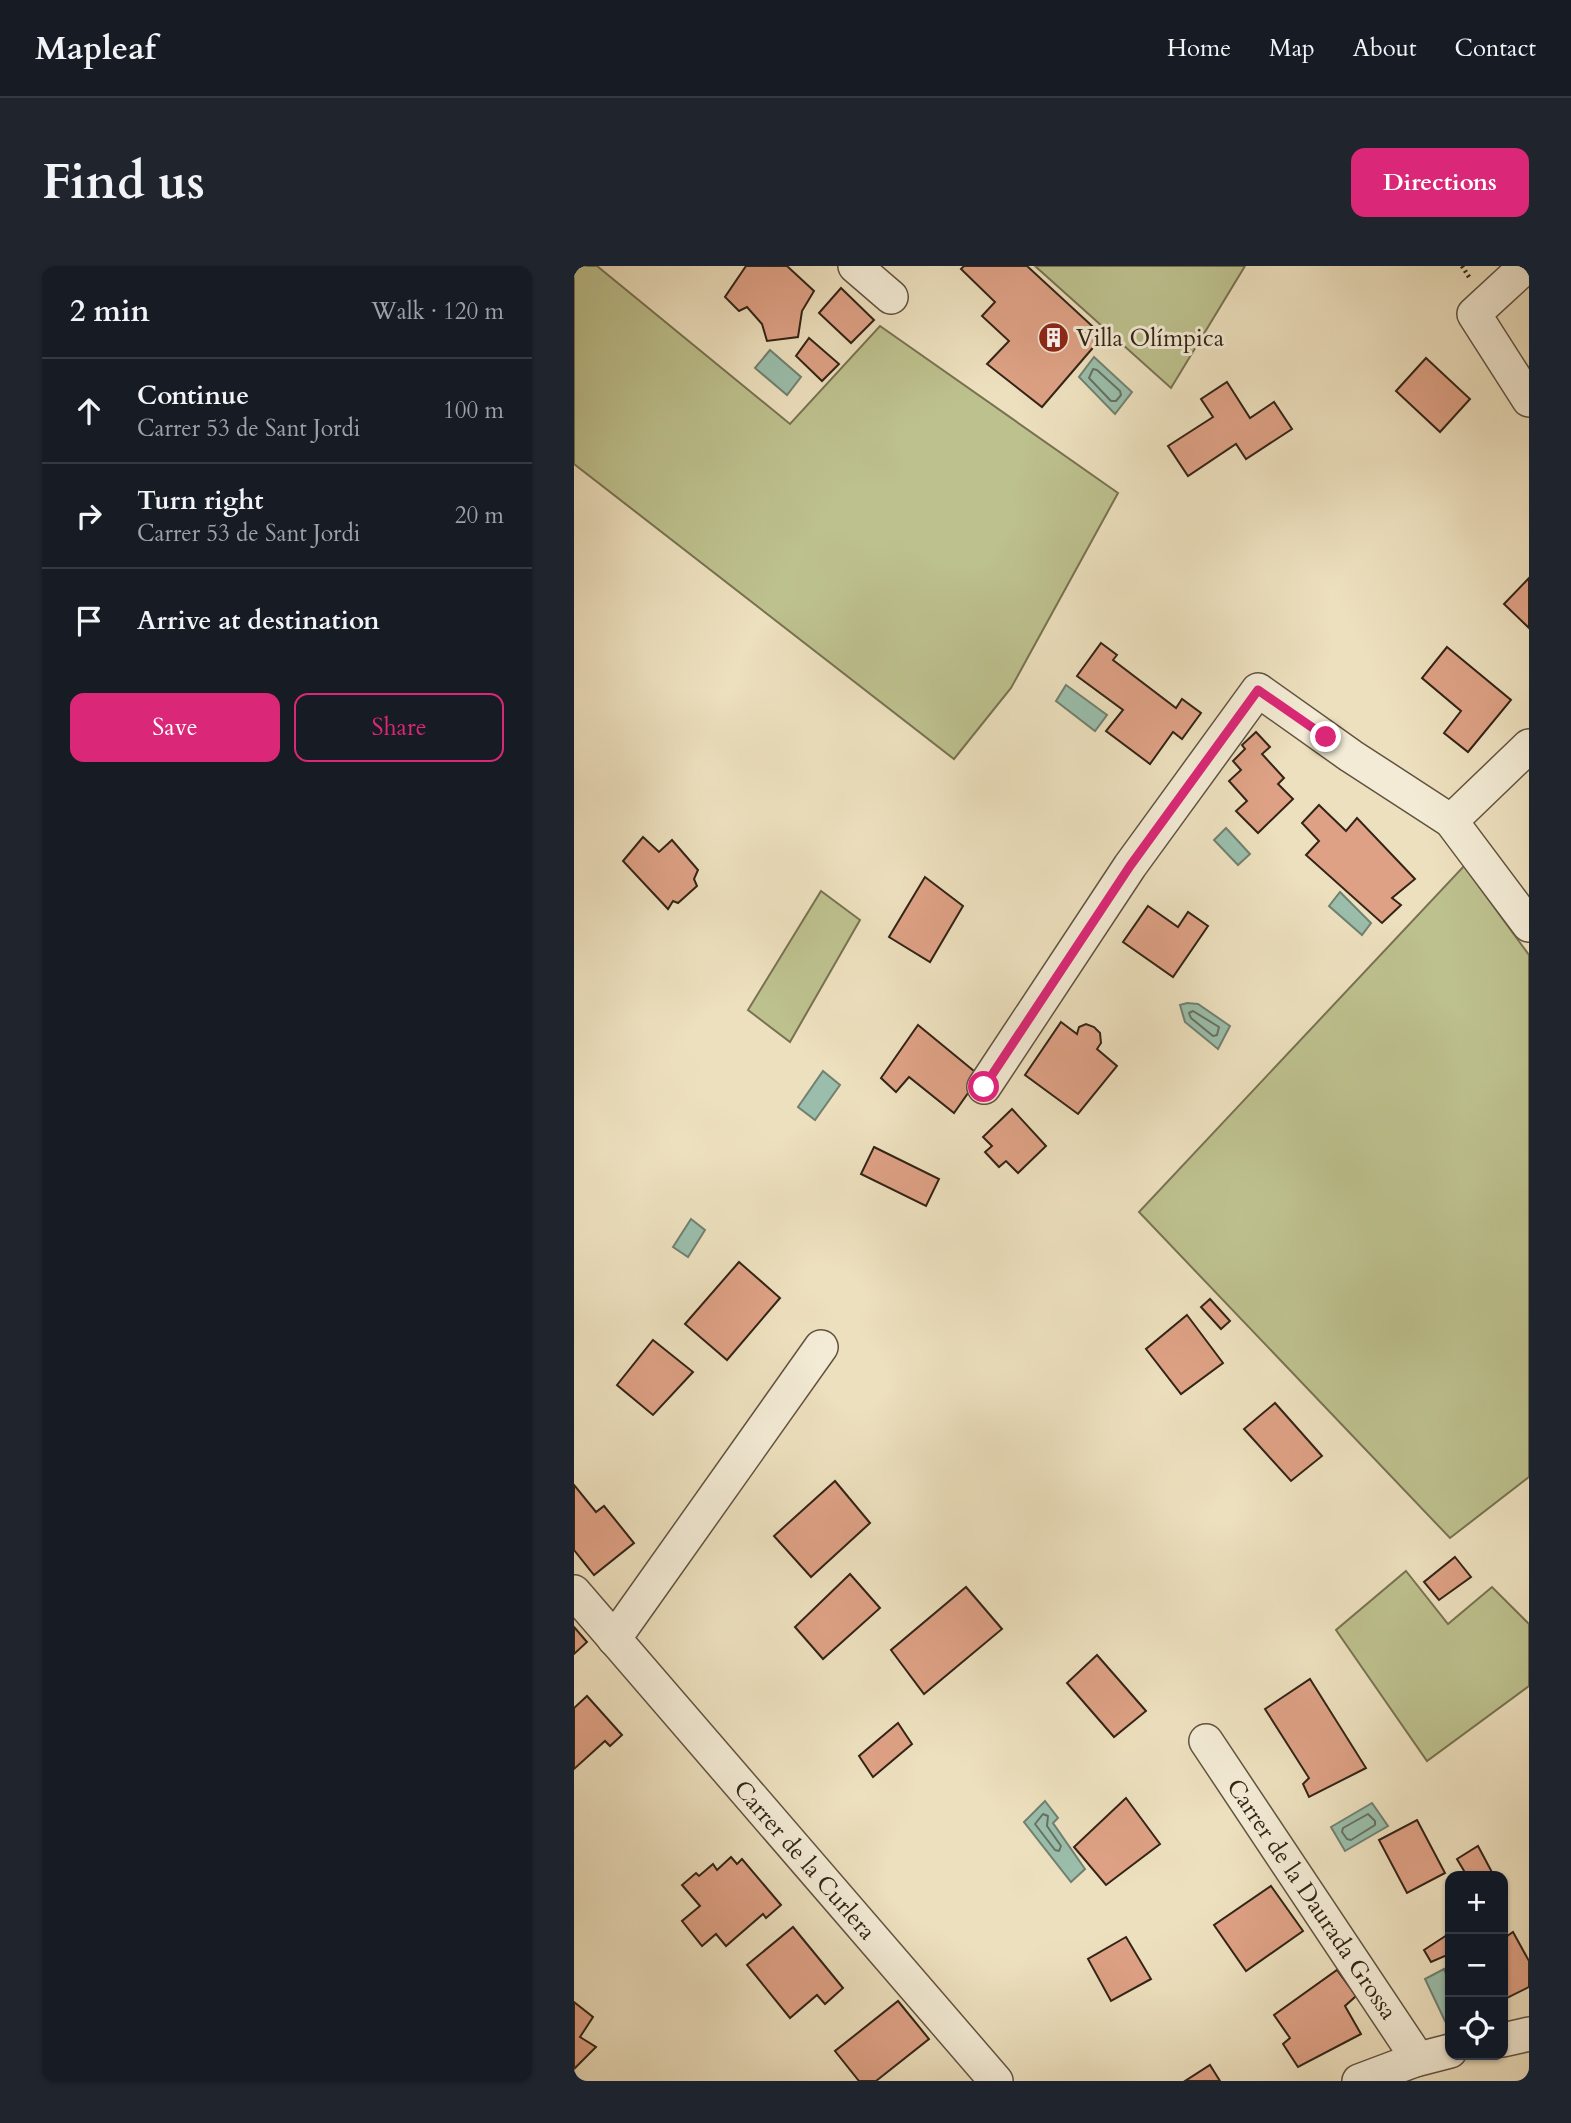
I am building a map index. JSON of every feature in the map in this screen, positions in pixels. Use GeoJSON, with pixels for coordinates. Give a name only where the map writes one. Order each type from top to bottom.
{"type":"FeatureCollection","features":[{"type":"Feature","properties":{"kind":"street"},"geometry":{"type":"LineString","coordinates":[[855,266],[891,297]]}},
{"type":"Feature","properties":{"kind":"street"},"geometry":{"type":"LineString","coordinates":[[1526,266],[1474,314],[1529,400]]}},
{"type":"Feature","properties":{"kind":"street"},"geometry":{"type":"LineString","coordinates":[[984,1087],[1130,866],[1258,690],[1351,756],[1451,821],[1529,925]]}},
{"type":"Feature","properties":{"kind":"street"},"geometry":{"type":"LineString","coordinates":[[1451,821],[1529,746]]}},
{"type":"Feature","properties":{"kind":"street"},"geometry":{"type":"LineString","coordinates":[[614,1639],[821,1347]]}},
{"type":"Feature","properties":{"kind":"street","name":"Carrer de la Curlera"},"geometry":{"type":"LineString","coordinates":[[574,1592],[996,2081]]}},
{"type":"Feature","properties":{"kind":"street","name":"Carrer de la Daurada Grossa"},"geometry":{"type":"LineString","coordinates":[[1206,1741],[1410,2047],[1415,2060]]}},
{"type":"Feature","properties":{"kind":"street"},"geometry":{"type":"LineString","coordinates":[[1508,2039],[1529,2034]]}},
{"type":"Feature","properties":{"kind":"street"},"geometry":{"type":"LineString","coordinates":[[1359,2081],[1415,2060],[1445,2052]]}},
{"type":"Feature","properties":{"kind":"shaded area"},"geometry":{"type":"Polygon","coordinates":[[[574,266],[597,266],[790,424],[880,326],[1118,493],[1011,688],[954,759],[574,464],[574,266]]]}},
{"type":"Feature","properties":{"kind":"shaded area"},"geometry":{"type":"Polygon","coordinates":[[[1035,266],[1245,266],[1171,388],[1035,266]]]}},
{"type":"Feature","properties":{"kind":"shaded area"},"geometry":{"type":"Polygon","coordinates":[[[1464,866],[1529,955],[1529,1477],[1450,1538],[1139,1212],[1464,866]]]}},
{"type":"Feature","properties":{"kind":"shaded area"},"geometry":{"type":"Polygon","coordinates":[[[821,891],[860,920],[790,1042],[748,1010],[821,891]]]}},
{"type":"Feature","properties":{"kind":"shaded area"},"geometry":{"type":"Polygon","coordinates":[[[1406,1571],[1448,1624],[1492,1587],[1529,1624],[1529,1686],[1427,1761],[1336,1630],[1406,1571]]]}},
{"type":"Feature","properties":{"kind":"water"},"geometry":{"type":"Polygon","coordinates":[[[770,350],[801,377],[787,395],[755,368],[770,350]]]}},
{"type":"Feature","properties":{"kind":"water"},"geometry":{"type":"Polygon","coordinates":[[[1094,357],[1132,392],[1115,414],[1079,377],[1094,357]]]}},
{"type":"Feature","properties":{"kind":"water"},"geometry":{"type":"Polygon","coordinates":[[[1066,685],[1107,715],[1095,731],[1056,701],[1066,685]]]}},
{"type":"Feature","properties":{"kind":"water"},"geometry":{"type":"Polygon","coordinates":[[[1226,828],[1250,854],[1238,865],[1214,840],[1226,828]]]}},
{"type":"Feature","properties":{"kind":"water"},"geometry":{"type":"Polygon","coordinates":[[[1340,892],[1371,923],[1362,935],[1329,906],[1340,892]]]}},
{"type":"Feature","properties":{"kind":"water"},"geometry":{"type":"Polygon","coordinates":[[[1198,1004],[1230,1026],[1218,1049],[1185,1022],[1180,1005],[1198,1004]]]}},
{"type":"Feature","properties":{"kind":"water"},"geometry":{"type":"Polygon","coordinates":[[[823,1071],[840,1085],[815,1120],[798,1107],[823,1071]]]}},
{"type":"Feature","properties":{"kind":"water"},"geometry":{"type":"Polygon","coordinates":[[[691,1219],[705,1230],[688,1257],[673,1247],[691,1219]]]}},
{"type":"Feature","properties":{"kind":"water"},"geometry":{"type":"Polygon","coordinates":[[[1045,1801],[1058,1818],[1053,1823],[1085,1869],[1071,1882],[1024,1822],[1045,1801]]]}},
{"type":"Feature","properties":{"kind":"water"},"geometry":{"type":"Polygon","coordinates":[[[1372,1803],[1388,1826],[1345,1851],[1331,1827],[1372,1803]]]}},
{"type":"Feature","properties":{"kind":"water"},"geometry":{"type":"Polygon","coordinates":[[[1444,1969],[1445,2021],[1425,1979],[1444,1969]]]}},
{"type":"Feature","properties":{"kind":"building"},"geometry":{"type":"Polygon","coordinates":[[[746,266],[787,266],[814,291],[802,311],[798,337],[767,341],[762,324],[747,307],[739,311],[725,297],[746,266]]]}},
{"type":"Feature","properties":{"kind":"building","name":"Villa Olímpica"},"geometry":{"type":"Polygon","coordinates":[[[964,266],[1027,266],[1103,336],[1042,407],[987,364],[1009,341],[982,316],[995,302],[961,269],[964,266]]]}},
{"type":"Feature","properties":{"kind":"building"},"geometry":{"type":"Polygon","coordinates":[[[841,288],[874,320],[851,343],[819,313],[841,288]]]}},
{"type":"Feature","properties":{"kind":"building"},"geometry":{"type":"Polygon","coordinates":[[[809,338],[839,364],[822,381],[796,356],[809,338]]]}},
{"type":"Feature","properties":{"kind":"building"},"geometry":{"type":"Polygon","coordinates":[[[1426,358],[1470,399],[1440,432],[1396,391],[1426,358]]]}},
{"type":"Feature","properties":{"kind":"building"},"geometry":{"type":"Polygon","coordinates":[[[1227,382],[1250,418],[1274,402],[1292,429],[1246,459],[1236,444],[1188,476],[1168,446],[1213,417],[1201,399],[1227,382]]]}},
{"type":"Feature","properties":{"kind":"building"},"geometry":{"type":"Polygon","coordinates":[[[1529,578],[1529,628],[1504,604],[1529,578]]]}},
{"type":"Feature","properties":{"kind":"building"},"geometry":{"type":"Polygon","coordinates":[[[1101,643],[1117,655],[1113,660],[1176,708],[1182,699],[1201,713],[1182,739],[1173,732],[1150,764],[1106,731],[1123,710],[1077,676],[1101,643]]]}},
{"type":"Feature","properties":{"kind":"building"},"geometry":{"type":"Polygon","coordinates":[[[1447,647],[1511,700],[1468,752],[1444,733],[1461,711],[1422,678],[1447,647]]]}},
{"type":"Feature","properties":{"kind":"building"},"geometry":{"type":"Polygon","coordinates":[[[1256,732],[1270,747],[1262,754],[1284,778],[1278,784],[1293,799],[1258,833],[1236,811],[1247,801],[1229,781],[1241,770],[1233,761],[1245,749],[1242,745],[1256,732]]]}},
{"type":"Feature","properties":{"kind":"building"},"geometry":{"type":"Polygon","coordinates":[[[1319,805],[1346,831],[1357,818],[1415,879],[1392,898],[1401,905],[1382,923],[1306,855],[1319,841],[1302,823],[1319,805]]]}},
{"type":"Feature","properties":{"kind":"building"},"geometry":{"type":"Polygon","coordinates":[[[643,837],[659,852],[672,840],[698,870],[694,879],[697,886],[678,903],[673,901],[668,909],[623,861],[643,837]]]}},
{"type":"Feature","properties":{"kind":"building"},"geometry":{"type":"Polygon","coordinates":[[[925,877],[963,906],[930,962],[889,937],[925,877]]]}},
{"type":"Feature","properties":{"kind":"building"},"geometry":{"type":"Polygon","coordinates":[[[1148,906],[1178,927],[1188,912],[1208,926],[1173,977],[1123,942],[1148,906]]]}},
{"type":"Feature","properties":{"kind":"building"},"geometry":{"type":"Polygon","coordinates":[[[1061,1022],[1077,1034],[1079,1027],[1086,1024],[1094,1027],[1100,1033],[1101,1043],[1097,1049],[1117,1066],[1078,1114],[1025,1075],[1061,1022]]]}},
{"type":"Feature","properties":{"kind":"building"},"geometry":{"type":"Polygon","coordinates":[[[918,1025],[980,1076],[954,1113],[909,1077],[896,1092],[881,1078],[918,1025]]]}},
{"type":"Feature","properties":{"kind":"building"},"geometry":{"type":"Polygon","coordinates":[[[1012,1109],[1046,1146],[1018,1173],[1006,1161],[999,1167],[985,1152],[992,1146],[983,1137],[1012,1109]]]}},
{"type":"Feature","properties":{"kind":"building"},"geometry":{"type":"Polygon","coordinates":[[[874,1147],[939,1179],[926,1206],[861,1174],[874,1147]]]}},
{"type":"Feature","properties":{"kind":"building"},"geometry":{"type":"Polygon","coordinates":[[[739,1262],[780,1298],[727,1360],[685,1324],[739,1262]]]}},
{"type":"Feature","properties":{"kind":"building"},"geometry":{"type":"Polygon","coordinates":[[[1210,1299],[1230,1321],[1221,1329],[1201,1307],[1210,1299]]]}},
{"type":"Feature","properties":{"kind":"building"},"geometry":{"type":"Polygon","coordinates":[[[1187,1315],[1223,1363],[1181,1394],[1146,1349],[1187,1315]]]}},
{"type":"Feature","properties":{"kind":"building"},"geometry":{"type":"Polygon","coordinates":[[[653,1340],[693,1372],[653,1415],[617,1385],[653,1340]]]}},
{"type":"Feature","properties":{"kind":"building"},"geometry":{"type":"Polygon","coordinates":[[[1275,1403],[1322,1456],[1291,1481],[1244,1429],[1275,1403]]]}},
{"type":"Feature","properties":{"kind":"building"},"geometry":{"type":"Polygon","coordinates":[[[835,1481],[870,1523],[811,1577],[774,1536],[835,1481]]]}},
{"type":"Feature","properties":{"kind":"building"},"geometry":{"type":"Polygon","coordinates":[[[574,1485],[596,1512],[604,1506],[634,1543],[594,1575],[574,1550],[574,1485]]]}},
{"type":"Feature","properties":{"kind":"building"},"geometry":{"type":"Polygon","coordinates":[[[1455,1557],[1471,1577],[1439,1600],[1424,1582],[1455,1557]]]}},
{"type":"Feature","properties":{"kind":"building"},"geometry":{"type":"Polygon","coordinates":[[[850,1574],[880,1608],[823,1659],[795,1627],[850,1574]]]}},
{"type":"Feature","properties":{"kind":"building"},"geometry":{"type":"Polygon","coordinates":[[[966,1587],[1002,1629],[924,1694],[891,1650],[966,1587]]]}},
{"type":"Feature","properties":{"kind":"building"},"geometry":{"type":"Polygon","coordinates":[[[574,1627],[587,1642],[574,1654],[574,1627]]]}},
{"type":"Feature","properties":{"kind":"building"},"geometry":{"type":"Polygon","coordinates":[[[1097,1655],[1146,1711],[1114,1737],[1067,1683],[1097,1655]]]}},
{"type":"Feature","properties":{"kind":"building"},"geometry":{"type":"Polygon","coordinates":[[[1310,1679],[1366,1768],[1309,1797],[1303,1784],[1309,1778],[1265,1709],[1310,1679]]]}},
{"type":"Feature","properties":{"kind":"building"},"geometry":{"type":"Polygon","coordinates":[[[587,1696],[622,1735],[610,1746],[605,1741],[574,1769],[574,1708],[587,1696]]]}},
{"type":"Feature","properties":{"kind":"building"},"geometry":{"type":"Polygon","coordinates":[[[898,1723],[912,1744],[873,1777],[859,1756],[898,1723]]]}},
{"type":"Feature","properties":{"kind":"building"},"geometry":{"type":"Polygon","coordinates":[[[1126,1798],[1160,1844],[1106,1885],[1074,1847],[1126,1798]]]}},
{"type":"Feature","properties":{"kind":"building"},"geometry":{"type":"Polygon","coordinates":[[[1417,1820],[1445,1873],[1407,1893],[1379,1840],[1417,1820]]]}},
{"type":"Feature","properties":{"kind":"building"},"geometry":{"type":"Polygon","coordinates":[[[1478,1846],[1491,1871],[1464,1871],[1457,1859],[1478,1846]]]}},
{"type":"Feature","properties":{"kind":"building"},"geometry":{"type":"Polygon","coordinates":[[[731,1857],[737,1864],[742,1859],[781,1905],[766,1918],[763,1914],[726,1946],[716,1934],[702,1946],[682,1921],[700,1906],[682,1885],[713,1864],[717,1870],[731,1857]]]}},
{"type":"Feature","properties":{"kind":"building"},"geometry":{"type":"Polygon","coordinates":[[[1271,1886],[1303,1931],[1246,1971],[1214,1925],[1271,1886]]]}},
{"type":"Feature","properties":{"kind":"building"},"geometry":{"type":"Polygon","coordinates":[[[793,1927],[843,1988],[825,2004],[817,1995],[790,2018],[747,1965],[793,1927]]]}},
{"type":"Feature","properties":{"kind":"building"},"geometry":{"type":"Polygon","coordinates":[[[1513,1932],[1529,1961],[1529,1987],[1508,1998],[1508,1997],[1508,1936],[1513,1932]]]}},
{"type":"Feature","properties":{"kind":"building"},"geometry":{"type":"Polygon","coordinates":[[[1445,1936],[1445,1956],[1431,1962],[1424,1950],[1445,1936]]]}},
{"type":"Feature","properties":{"kind":"building"},"geometry":{"type":"Polygon","coordinates":[[[1126,1937],[1151,1979],[1111,2001],[1088,1959],[1126,1937]]]}},
{"type":"Feature","properties":{"kind":"building"},"geometry":{"type":"Polygon","coordinates":[[[1337,1970],[1356,1996],[1345,2006],[1361,2034],[1298,2067],[1283,2044],[1290,2038],[1274,2015],[1337,1970]]]}},
{"type":"Feature","properties":{"kind":"building"},"geometry":{"type":"Polygon","coordinates":[[[898,2001],[929,2039],[876,2081],[859,2081],[835,2051],[898,2001]]]}},
{"type":"Feature","properties":{"kind":"building"},"geometry":{"type":"Polygon","coordinates":[[[574,2002],[593,2017],[580,2037],[596,2047],[574,2069],[574,2002]]]}},
{"type":"Feature","properties":{"kind":"building"},"geometry":{"type":"Polygon","coordinates":[[[1210,2065],[1220,2081],[1185,2081],[1210,2065]]]}},
{"type":"Feature","properties":{"kind":"place","name":"Villa Olímpica"},"geometry":{"type":"Point","coordinates":[1053,338]}},
{"type":"Feature","properties":{"kind":"route"},"geometry":{"type":"LineString","coordinates":[[984,1087],[1130,866],[1258,690],[1326,737]]}}]}
